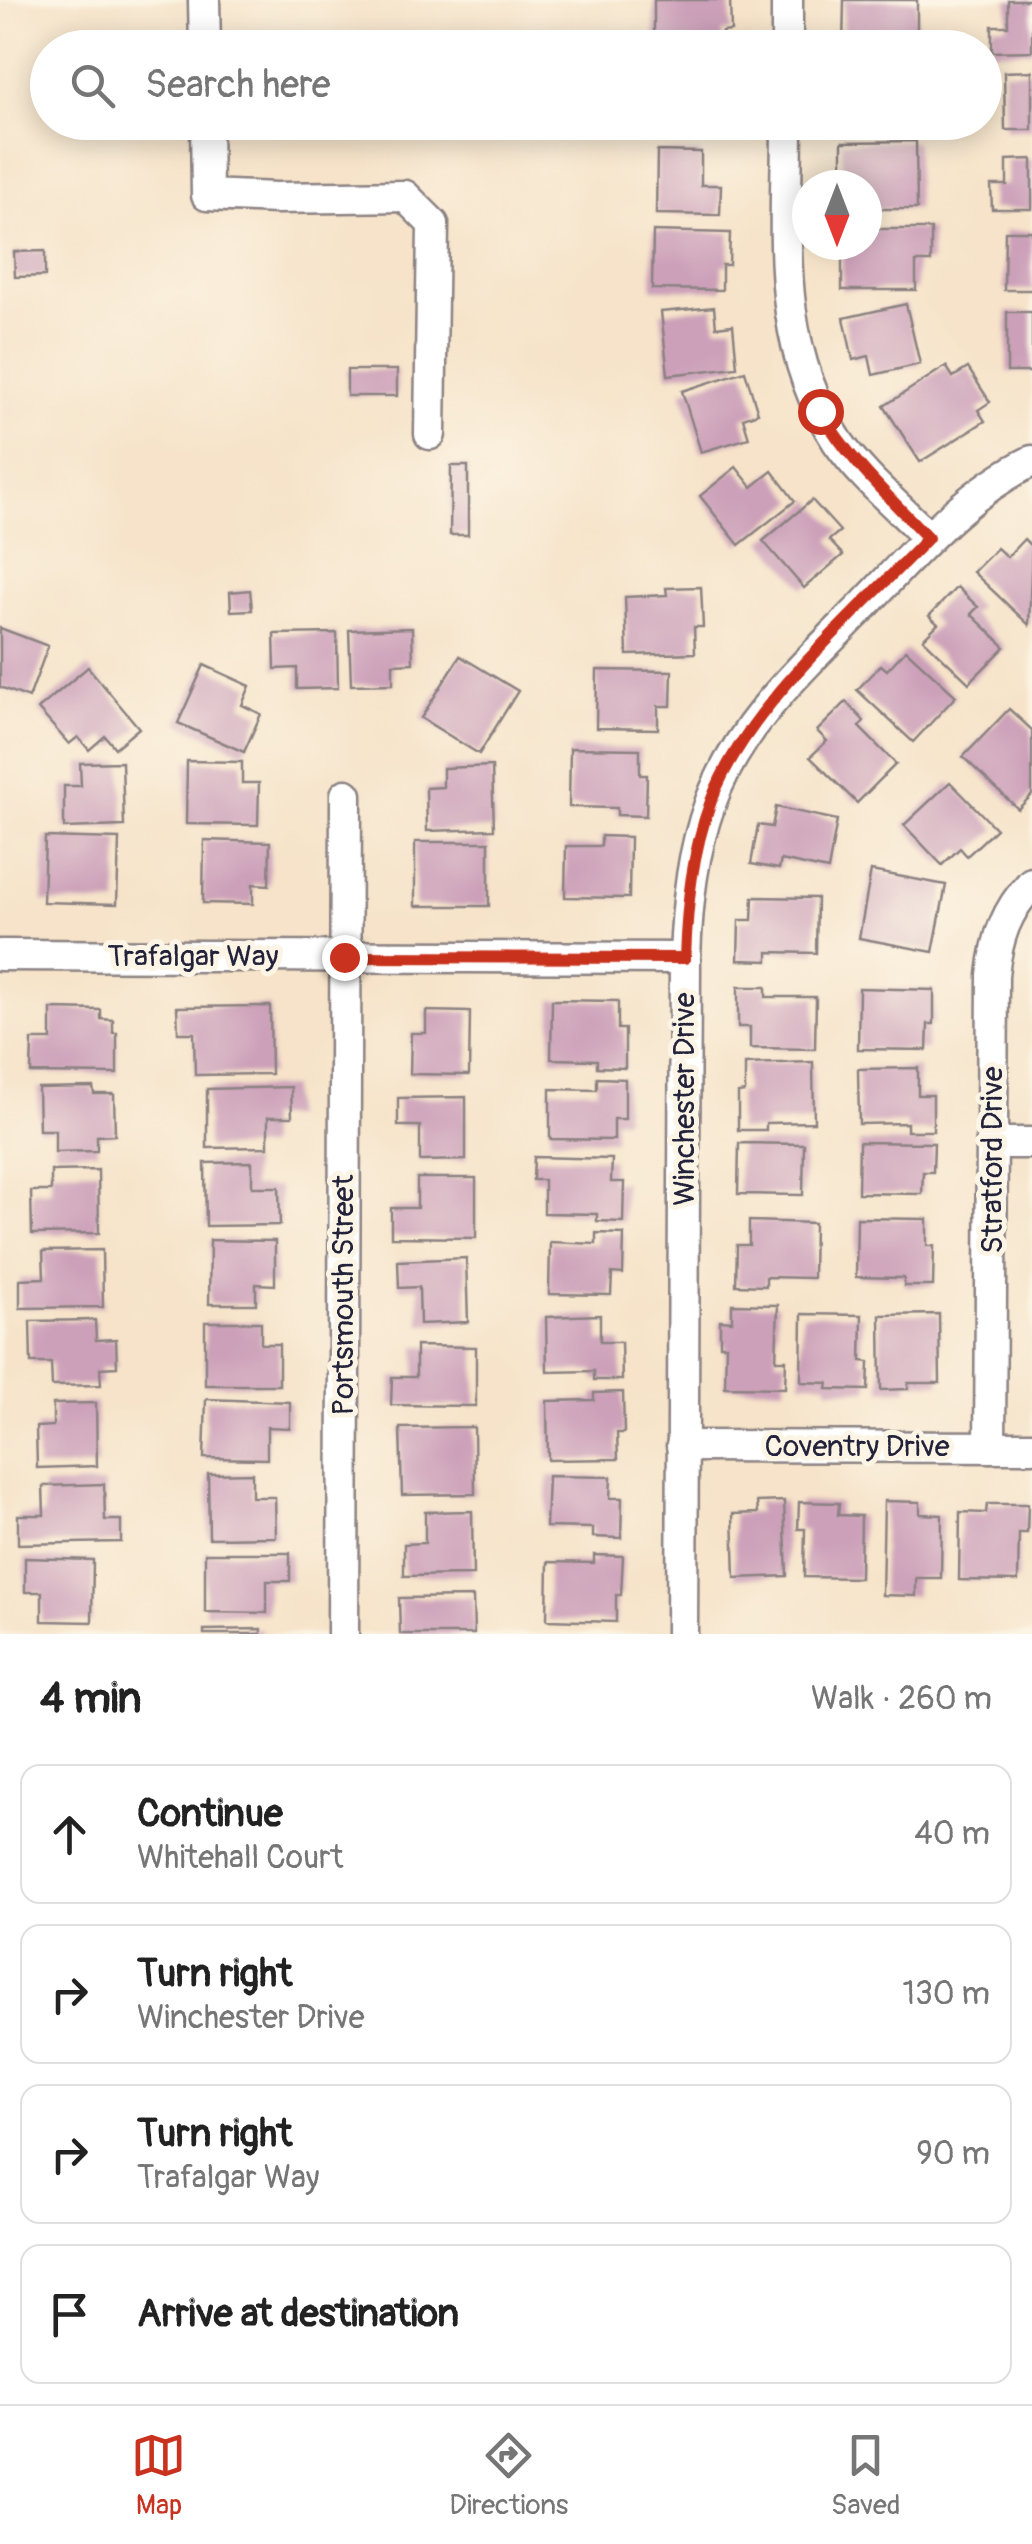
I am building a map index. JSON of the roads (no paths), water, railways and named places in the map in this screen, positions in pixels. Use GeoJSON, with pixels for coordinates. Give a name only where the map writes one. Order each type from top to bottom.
{"type":"FeatureCollection","features":[{"type":"Feature","properties":{"kind":"street"},"geometry":{"type":"LineString","coordinates":[[204,0],[205,30]]}},
{"type":"Feature","properties":{"kind":"street"},"geometry":{"type":"LineString","coordinates":[[787,0],[787,30]]}},
{"type":"Feature","properties":{"kind":"street"},"geometry":{"type":"LineString","coordinates":[[206,140],[208,195],[405,196],[434,224],[430,434]]}},
{"type":"Feature","properties":{"kind":"street"},"geometry":{"type":"LineString","coordinates":[[787,140],[787,295],[799,362],[820,411],[840,444],[869,480],[928,538]]}},
{"type":"Feature","properties":{"kind":"street","name":"Winchester Drive"},"geometry":{"type":"LineString","coordinates":[[682,1634],[685,958],[687,894],[696,850],[712,798],[740,743],[776,696],[928,538],[1006,474],[1032,461]]}},
{"type":"Feature","properties":{"kind":"street","name":"Portsmouth Street"},"geometry":{"type":"LineString","coordinates":[[342,1634],[346,795]]}},
{"type":"Feature","properties":{"kind":"street","name":"Stratford Drive"},"geometry":{"type":"LineString","coordinates":[[990,1447],[996,944],[1012,905],[1032,884]]}},
{"type":"Feature","properties":{"kind":"street","name":"Trafalgar Way"},"geometry":{"type":"LineString","coordinates":[[0,954],[685,958]]}},
{"type":"Feature","properties":{"kind":"street"},"geometry":{"type":"LineString","coordinates":[[992,1143],[1032,1143]]}},
{"type":"Feature","properties":{"kind":"street","name":"Coventry Drive"},"geometry":{"type":"LineString","coordinates":[[682,1446],[1032,1448]]}}]}
